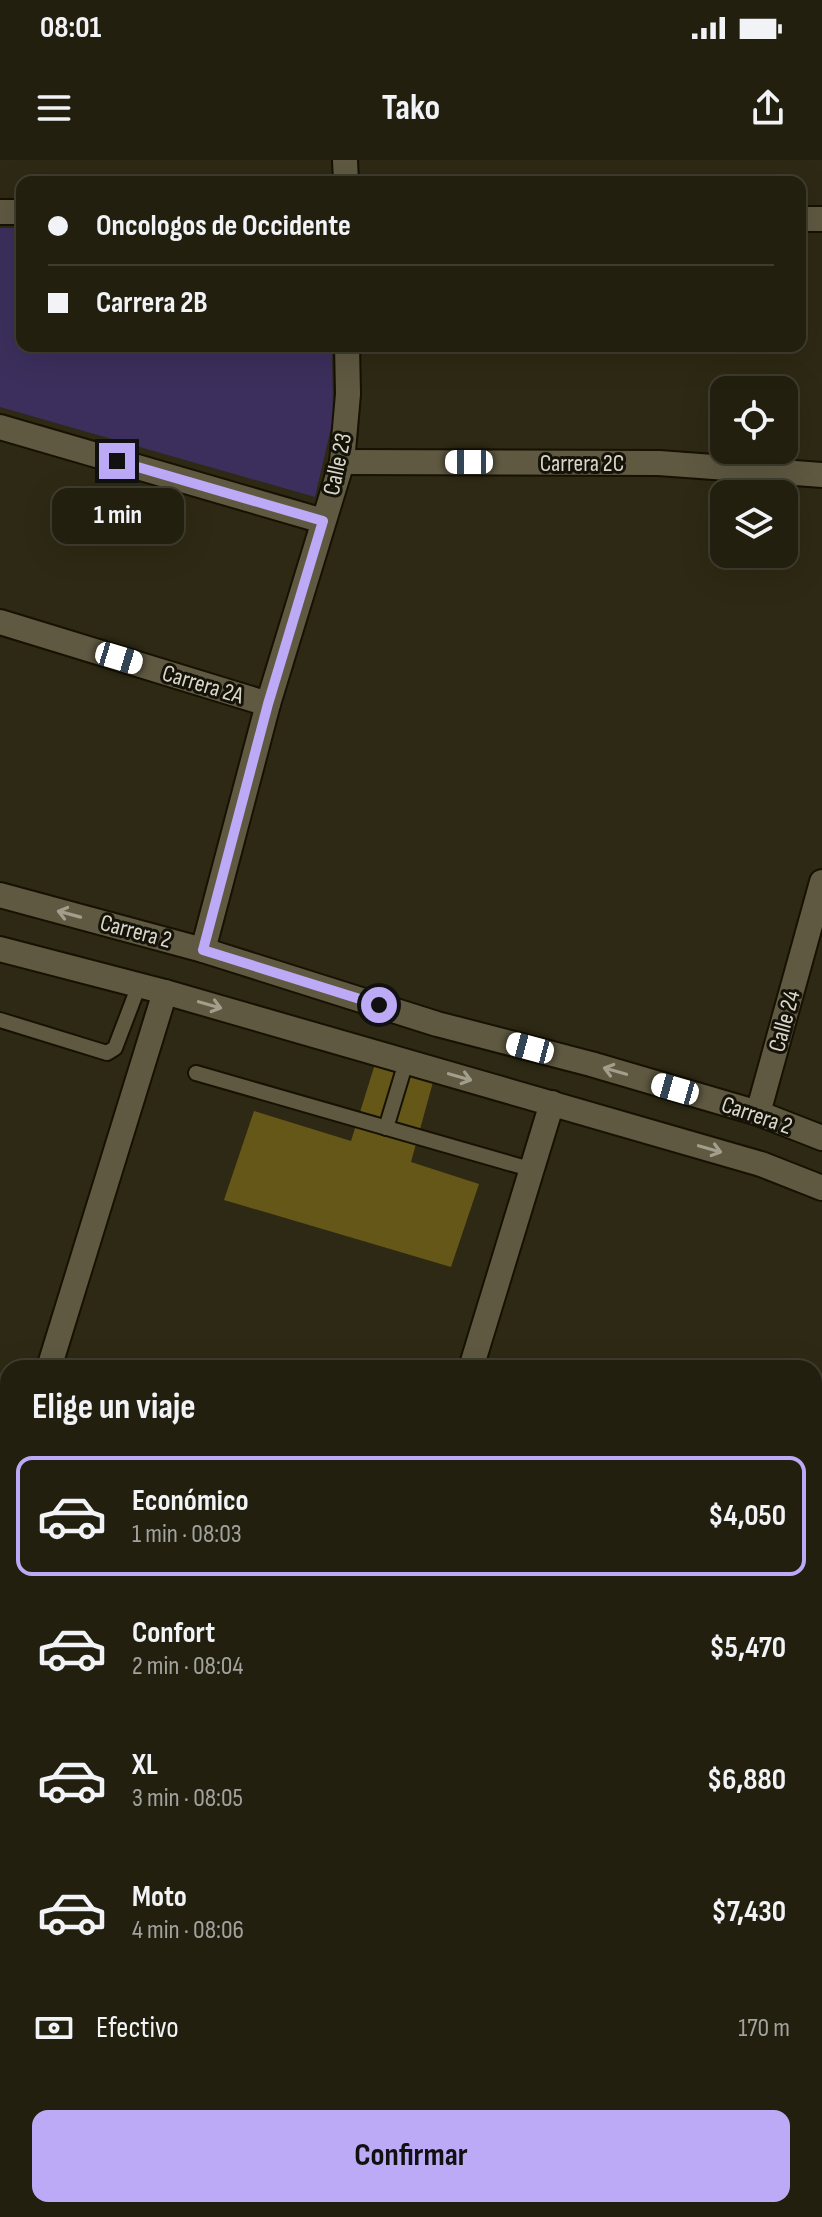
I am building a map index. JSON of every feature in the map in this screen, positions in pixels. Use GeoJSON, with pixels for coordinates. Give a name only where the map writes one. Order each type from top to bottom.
{"type":"FeatureCollection","features":[{"type":"Feature","properties":{"kind":"street","name":"Calle 23"},"geometry":{"type":"LineString","coordinates":[[203,950],[268,704],[342,462],[348,394],[347,352]]}},
{"type":"Feature","properties":{"kind":"street"},"geometry":{"type":"LineString","coordinates":[[0,427],[323,521]]}},
{"type":"Feature","properties":{"kind":"street","name":"Carrera 2C"},"geometry":{"type":"LineString","coordinates":[[342,462],[659,463],[822,475]]}},
{"type":"Feature","properties":{"kind":"street","name":"Carrera 2A"},"geometry":{"type":"LineString","coordinates":[[0,622],[268,704]]}},
{"type":"Feature","properties":{"kind":"street","name":"Calle 24"},"geometry":{"type":"LineString","coordinates":[[758,1113],[822,882]]}},
{"type":"Feature","properties":{"kind":"street","name":"Carrera 2"},"geometry":{"type":"LineString","coordinates":[[0,895],[203,950],[437,1024],[591,1064],[758,1113],[822,1138]]}},
{"type":"Feature","properties":{"kind":"street","name":"Carrera 2"},"geometry":{"type":"LineString","coordinates":[[0,949],[165,992],[552,1103],[761,1164],[822,1188]]}},
{"type":"Feature","properties":{"kind":"street"},"geometry":{"type":"LineString","coordinates":[[51,1360],[165,992]]}},
{"type":"Feature","properties":{"kind":"street"},"geometry":{"type":"LineString","coordinates":[[474,1360],[552,1103]]}},
{"type":"Feature","properties":{"kind":"lane"},"geometry":{"type":"LineString","coordinates":[[0,1020],[107,1053],[115,1048],[139,985]]}},
{"type":"Feature","properties":{"kind":"lane"},"geometry":{"type":"LineString","coordinates":[[386,1128],[406,1062]]}},
{"type":"Feature","properties":{"kind":"lane"},"geometry":{"type":"LineString","coordinates":[[196,1073],[533,1170]]}},
{"type":"Feature","properties":{"kind":"shaded area"},"geometry":{"type":"Polygon","coordinates":[[[0,228],[16,228],[16,352],[332,352],[333,419],[315,497],[0,407],[0,228]]]}},
{"type":"Feature","properties":{"kind":"building"},"geometry":{"type":"Polygon","coordinates":[[[375,1064],[433,1082],[411,1162],[479,1184],[451,1267],[224,1200],[254,1111],[351,1141],[375,1064]]]}},
{"type":"Feature","properties":{"kind":"route"},"geometry":{"type":"LineString","coordinates":[[117,461],[323,521],[268,704],[203,950],[379,1005]]}}]}
